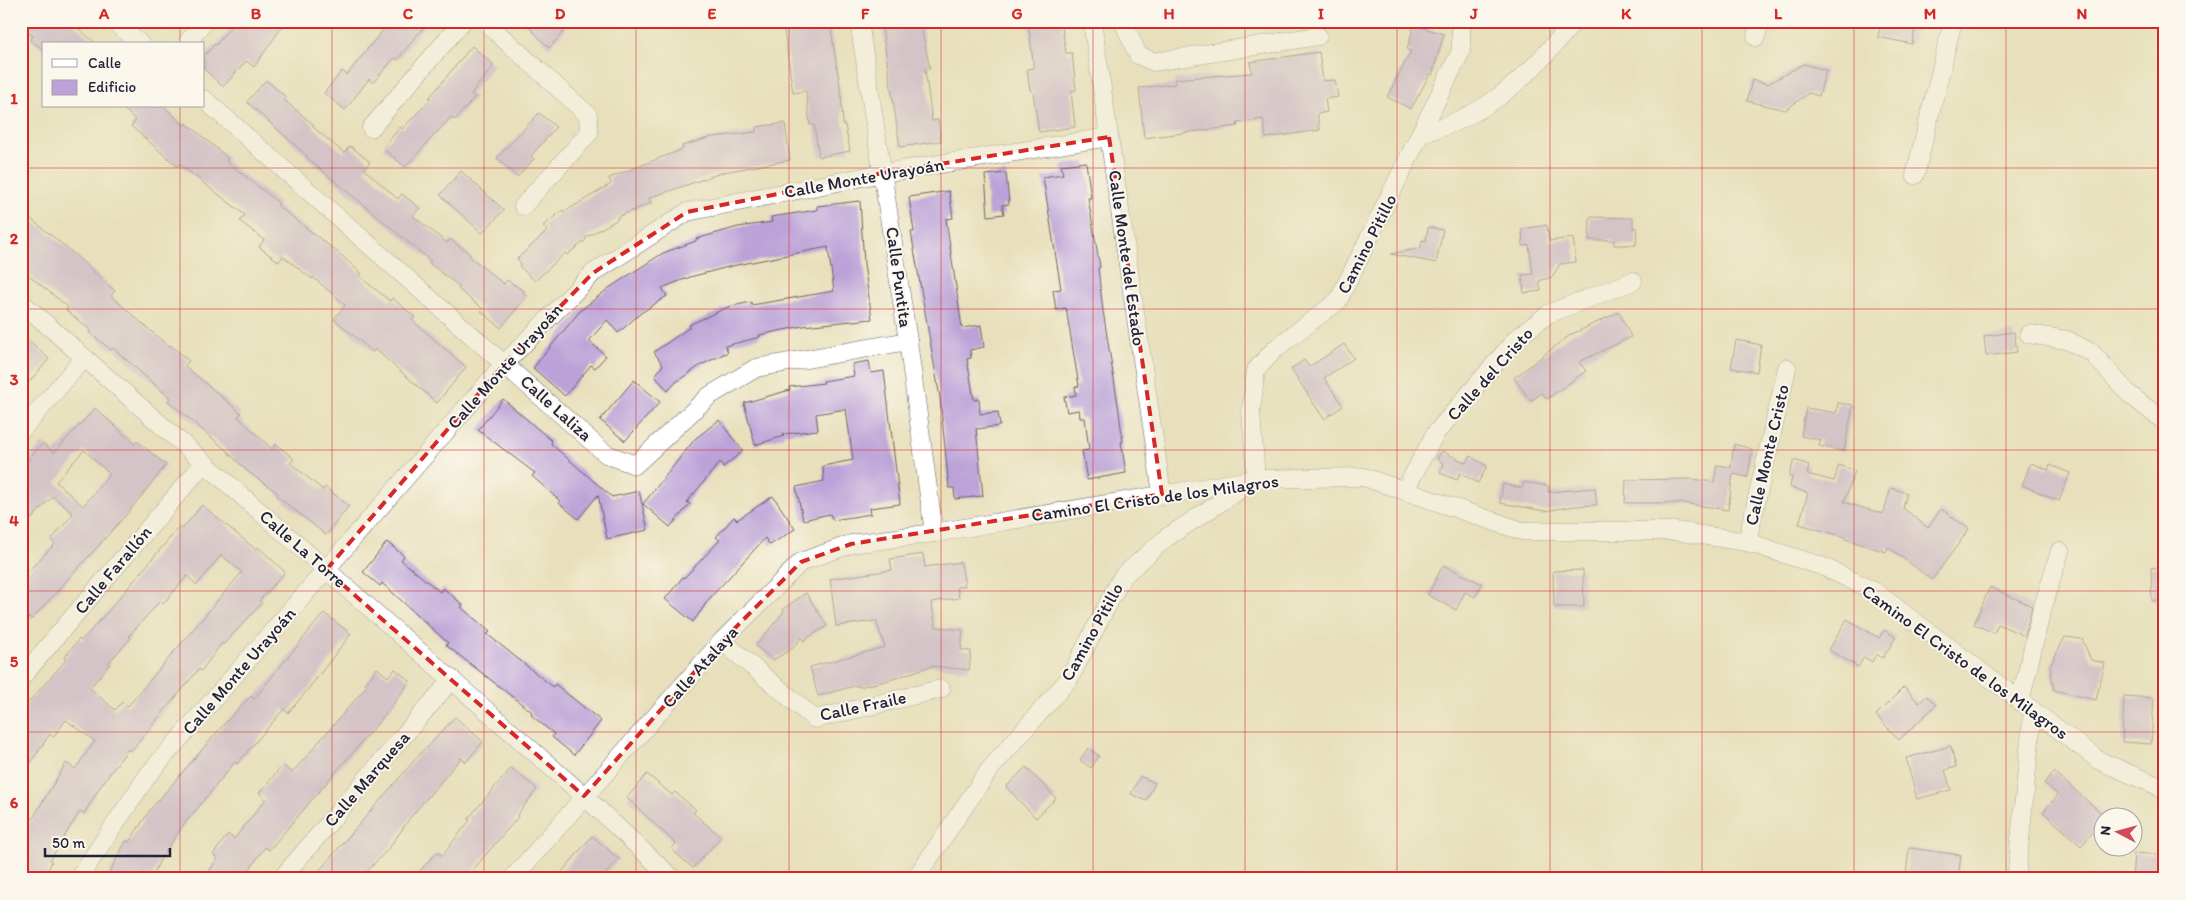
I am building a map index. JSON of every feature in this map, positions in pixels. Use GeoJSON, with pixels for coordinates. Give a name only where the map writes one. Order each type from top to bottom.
{"type":"FeatureCollection","features":[{"type":"Feature","properties":{"kind":"street"},"geometry":{"type":"LineString","coordinates":[[114,21],[138,42]]}},
{"type":"Feature","properties":{"kind":"street"},"geometry":{"type":"LineString","coordinates":[[188,42],[205,21]]}},
{"type":"Feature","properties":{"kind":"street"},"geometry":{"type":"LineString","coordinates":[[371,128],[463,21]]}},
{"type":"Feature","properties":{"kind":"street"},"geometry":{"type":"LineString","coordinates":[[484,21],[588,115],[589,133],[523,206]]}},
{"type":"Feature","properties":{"kind":"street","name":"Calle Puntita"},"geometry":{"type":"LineString","coordinates":[[859,21],[908,341],[934,533]]}},
{"type":"Feature","properties":{"kind":"street","name":"Calle Monte del Estado"},"geometry":{"type":"LineString","coordinates":[[1092,21],[1162,494]]}},
{"type":"Feature","properties":{"kind":"street"},"geometry":{"type":"LineString","coordinates":[[1122,21],[1138,54],[1154,62],[1318,36]]}},
{"type":"Feature","properties":{"kind":"street","name":"Camino Pitillo"},"geometry":{"type":"LineString","coordinates":[[915,879],[990,769],[1069,679],[1122,577],[1166,538],[1256,479],[1251,412],[1256,370],[1276,348],[1338,301],[1423,133],[1461,51],[1461,21]]}},
{"type":"Feature","properties":{"kind":"street"},"geometry":{"type":"LineString","coordinates":[[1423,133],[1450,126],[1488,105],[1523,79],[1552,49],[1574,21]]}},
{"type":"Feature","properties":{"kind":"street"},"geometry":{"type":"LineString","coordinates":[[1915,175],[1953,21]]}},
{"type":"Feature","properties":{"kind":"street","name":"Calle Laliza"},"geometry":{"type":"LineString","coordinates":[[205,100],[606,454],[635,465],[709,396],[756,368],[908,341]]}},
{"type":"Feature","properties":{"kind":"street","name":"Calle Monte Urayoán"},"geometry":{"type":"LineString","coordinates":[[78,879],[148,775],[505,363],[592,273],[687,212],[883,173],[1109,137]]}},
{"type":"Feature","properties":{"kind":"street","name":"Calle del Cristo"},"geometry":{"type":"LineString","coordinates":[[1405,490],[1435,434],[1516,339],[1548,314],[1633,281]]}},
{"type":"Feature","properties":{"kind":"street","name":"Calle La Torre"},"geometry":{"type":"LineString","coordinates":[[21,302],[452,679],[584,796],[673,879]]}},
{"type":"Feature","properties":{"kind":"street"},"geometry":{"type":"LineString","coordinates":[[2028,334],[2067,340],[2092,353],[2129,394],[2165,422]]}},
{"type":"Feature","properties":{"kind":"street"},"geometry":{"type":"LineString","coordinates":[[21,431],[84,358]]}},
{"type":"Feature","properties":{"kind":"street","name":"Calle Monte Cristo"},"geometry":{"type":"LineString","coordinates":[[1747,542],[1787,368]]}},
{"type":"Feature","properties":{"kind":"street","name":"Calle Farallón"},"geometry":{"type":"LineString","coordinates":[[21,678],[204,462]]}},
{"type":"Feature","properties":{"kind":"street","name":"Camino El Cristo de los Milagros"},"geometry":{"type":"LineString","coordinates":[[934,533],[1256,479],[1364,477],[1522,531],[1676,531],[1747,542],[1824,567],[1874,591],[2100,761],[2165,789]]}},
{"type":"Feature","properties":{"kind":"street","name":"Calle Atalaya"},"geometry":{"type":"LineString","coordinates":[[512,879],[722,641],[801,562],[851,544],[934,533]]}},
{"type":"Feature","properties":{"kind":"street"},"geometry":{"type":"LineString","coordinates":[[2016,879],[2026,706],[2042,613],[2060,551]]}},
{"type":"Feature","properties":{"kind":"street","name":"Calle Fraile"},"geometry":{"type":"LineString","coordinates":[[722,641],[815,718],[941,689]]}},
{"type":"Feature","properties":{"kind":"street","name":"Calle Marquesa"},"geometry":{"type":"LineString","coordinates":[[281,879],[452,679]]}},
{"type":"Feature","properties":{"kind":"highlighted area"},"geometry":{"type":"Polygon","coordinates":[[[1109,137],[1162,494],[851,544],[801,562],[722,641],[584,796],[326,570],[505,363],[593,273],[687,212],[883,173],[1109,137]]]}},
{"type":"Feature","properties":{"kind":"building"},"geometry":{"type":"Polygon","coordinates":[[[21,21],[70,21],[94,42],[42,42],[42,48],[30,40],[33,36],[21,26],[21,21]]]}},
{"type":"Feature","properties":{"kind":"building"},"geometry":{"type":"Polygon","coordinates":[[[235,21],[286,21],[254,67],[246,61],[223,87],[205,70],[205,55],[216,45],[235,21]]]}},
{"type":"Feature","properties":{"kind":"building"},"geometry":{"type":"Polygon","coordinates":[[[390,21],[429,21],[397,60],[394,58],[373,83],[369,79],[345,110],[324,93],[342,71],[347,75],[390,21]]]}},
{"type":"Feature","properties":{"kind":"building"},"geometry":{"type":"Polygon","coordinates":[[[523,21],[556,21],[566,29],[549,48],[523,21]]]}},
{"type":"Feature","properties":{"kind":"building"},"geometry":{"type":"Polygon","coordinates":[[[881,21],[920,21],[930,69],[925,69],[932,121],[938,120],[941,141],[900,147],[881,21]]]}},
{"type":"Feature","properties":{"kind":"building"},"geometry":{"type":"Polygon","coordinates":[[[1028,21],[1061,21],[1066,53],[1072,53],[1076,90],[1071,91],[1075,127],[1039,132],[1033,92],[1030,90],[1027,69],[1033,68],[1028,21]]]}},
{"type":"Feature","properties":{"kind":"building"},"geometry":{"type":"Polygon","coordinates":[[[1881,21],[1917,21],[1912,44],[1878,37],[1881,21]]]}},
{"type":"Feature","properties":{"kind":"building"},"geometry":{"type":"Polygon","coordinates":[[[830,23],[841,93],[843,125],[845,125],[850,151],[819,157],[814,125],[810,125],[806,91],[793,93],[784,30],[830,23]]]}},
{"type":"Feature","properties":{"kind":"building"},"geometry":{"type":"Polygon","coordinates":[[[1414,25],[1444,34],[1432,75],[1430,74],[1411,109],[1387,97],[1411,51],[1407,50],[1414,25]]]}},
{"type":"Feature","properties":{"kind":"building"},"geometry":{"type":"Polygon","coordinates":[[[472,46],[494,65],[471,94],[475,97],[455,120],[451,117],[405,167],[383,148],[400,127],[402,129],[431,99],[429,98],[472,46]]]}},
{"type":"Feature","properties":{"kind":"building"},"geometry":{"type":"Polygon","coordinates":[[[1319,52],[1323,81],[1335,80],[1338,97],[1325,99],[1327,112],[1317,114],[1320,130],[1266,138],[1263,119],[1237,123],[1238,126],[1144,138],[1139,88],[1175,84],[1174,79],[1252,73],[1250,62],[1319,52]]]}},
{"type":"Feature","properties":{"kind":"building"},"geometry":{"type":"Polygon","coordinates":[[[1803,64],[1826,70],[1819,96],[1809,93],[1785,110],[1747,101],[1752,80],[1768,84],[1803,64]]]}},
{"type":"Feature","properties":{"kind":"building"},"geometry":{"type":"Polygon","coordinates":[[[266,80],[286,97],[284,100],[344,153],[350,146],[370,162],[364,169],[398,199],[402,194],[420,208],[413,216],[447,243],[450,239],[504,284],[507,280],[524,291],[523,293],[527,296],[501,328],[481,311],[483,309],[458,289],[460,287],[429,263],[431,261],[306,157],[247,102],[266,80]]]}},
{"type":"Feature","properties":{"kind":"building"},"geometry":{"type":"Polygon","coordinates":[[[122,108],[165,108],[184,125],[186,123],[228,158],[226,161],[279,203],[277,205],[341,255],[362,274],[360,277],[390,301],[392,298],[415,317],[412,320],[466,367],[437,403],[375,349],[373,352],[334,319],[345,305],[313,277],[312,279],[283,256],[279,262],[259,247],[264,240],[240,221],[245,215],[179,164],[177,166],[131,126],[136,120],[122,108]]]}},
{"type":"Feature","properties":{"kind":"building"},"geometry":{"type":"Polygon","coordinates":[[[539,113],[556,127],[531,156],[534,159],[517,177],[497,158],[539,113]]]}},
{"type":"Feature","properties":{"kind":"building"},"geometry":{"type":"Polygon","coordinates":[[[785,123],[790,160],[724,172],[649,198],[651,203],[617,217],[618,219],[585,238],[586,240],[567,255],[565,253],[535,281],[519,266],[521,263],[517,259],[547,231],[543,226],[563,210],[564,212],[611,184],[609,178],[683,149],[682,146],[712,137],[756,132],[756,127],[785,123]]]}},
{"type":"Feature","properties":{"kind":"building"},"geometry":{"type":"Polygon","coordinates":[[[1086,162],[1091,198],[1088,198],[1100,267],[1098,268],[1103,311],[1118,405],[1126,473],[1087,480],[1082,451],[1089,450],[1085,418],[1080,418],[1079,410],[1067,412],[1064,397],[1076,395],[1075,387],[1079,386],[1066,308],[1056,310],[1053,290],[1061,289],[1043,177],[1063,174],[1061,165],[1086,162]]]}},
{"type":"Feature","properties":{"kind":"building"},"geometry":{"type":"Polygon","coordinates":[[[461,171],[504,210],[482,233],[440,195],[461,171]]]}},
{"type":"Feature","properties":{"kind":"building"},"geometry":{"type":"Polygon","coordinates":[[[1006,173],[1009,204],[1002,205],[1004,214],[988,216],[985,175],[1006,173]]]}},
{"type":"Feature","properties":{"kind":"building"},"geometry":{"type":"Polygon","coordinates":[[[949,191],[953,218],[946,219],[962,328],[981,325],[984,347],[970,350],[971,358],[967,359],[974,400],[979,399],[980,414],[998,412],[1000,426],[976,429],[983,496],[955,499],[954,488],[949,488],[940,398],[911,232],[914,232],[909,197],[949,191]]]}},
{"type":"Feature","properties":{"kind":"building"},"geometry":{"type":"Polygon","coordinates":[[[860,201],[864,264],[872,319],[803,326],[759,335],[760,337],[725,346],[728,352],[701,365],[676,382],[668,391],[655,376],[663,365],[654,352],[690,327],[689,325],[728,307],[751,302],[752,305],[834,291],[828,247],[732,266],[690,277],[662,288],[667,296],[641,313],[618,333],[607,320],[589,341],[606,356],[595,368],[591,365],[565,396],[533,368],[580,311],[609,288],[663,253],[696,241],[696,239],[738,227],[772,222],[771,217],[817,210],[817,206],[860,201]]]}},
{"type":"Feature","properties":{"kind":"building"},"geometry":{"type":"Polygon","coordinates":[[[21,211],[73,253],[115,291],[111,296],[169,347],[170,345],[189,361],[185,366],[241,413],[238,417],[272,449],[276,444],[294,459],[290,463],[323,490],[325,487],[349,506],[326,535],[277,496],[279,494],[247,471],[224,448],[168,401],[170,398],[113,348],[111,350],[89,332],[90,330],[66,310],[68,307],[21,269],[21,211]]]}},
{"type":"Feature","properties":{"kind":"building"},"geometry":{"type":"Polygon","coordinates":[[[1590,217],[1633,218],[1633,228],[1637,228],[1636,245],[1614,245],[1614,240],[1589,240],[1590,217]]]}},
{"type":"Feature","properties":{"kind":"building"},"geometry":{"type":"Polygon","coordinates":[[[1547,225],[1549,241],[1573,238],[1576,262],[1560,264],[1552,277],[1539,281],[1541,291],[1524,293],[1522,275],[1533,274],[1529,245],[1523,246],[1522,229],[1547,225]]]}},
{"type":"Feature","properties":{"kind":"building"},"geometry":{"type":"Polygon","coordinates":[[[1428,227],[1443,230],[1436,263],[1391,254],[1421,248],[1422,240],[1426,241],[1428,227]]]}},
{"type":"Feature","properties":{"kind":"building"},"geometry":{"type":"Polygon","coordinates":[[[1619,312],[1631,337],[1579,362],[1586,371],[1547,399],[1542,393],[1531,401],[1514,378],[1570,335],[1619,312]]]}},
{"type":"Feature","properties":{"kind":"building"},"geometry":{"type":"Polygon","coordinates":[[[2014,332],[2017,352],[1986,356],[1984,336],[2014,332]]]}},
{"type":"Feature","properties":{"kind":"building"},"geometry":{"type":"Polygon","coordinates":[[[21,333],[49,359],[29,382],[21,375],[21,333]]]}},
{"type":"Feature","properties":{"kind":"building"},"geometry":{"type":"Polygon","coordinates":[[[1736,340],[1761,345],[1757,372],[1731,368],[1736,340]]]}},
{"type":"Feature","properties":{"kind":"building"},"geometry":{"type":"Polygon","coordinates":[[[1344,344],[1354,358],[1324,378],[1343,406],[1324,419],[1291,369],[1304,360],[1309,367],[1344,344]]]}},
{"type":"Feature","properties":{"kind":"building"},"geometry":{"type":"Polygon","coordinates":[[[869,361],[871,373],[884,371],[900,504],[870,508],[871,514],[833,520],[830,514],[803,520],[796,487],[824,481],[823,466],[853,460],[846,409],[816,414],[818,430],[783,434],[784,436],[755,445],[744,403],[790,390],[789,387],[824,383],[823,381],[854,376],[852,364],[869,361]]]}},
{"type":"Feature","properties":{"kind":"building"},"geometry":{"type":"Polygon","coordinates":[[[634,380],[660,402],[625,441],[600,420],[634,380]]]}},
{"type":"Feature","properties":{"kind":"building"},"geometry":{"type":"Polygon","coordinates":[[[503,399],[552,441],[551,444],[612,497],[639,491],[648,530],[607,539],[598,495],[578,519],[532,476],[535,473],[478,430],[503,399]]]}},
{"type":"Feature","properties":{"kind":"building"},"geometry":{"type":"Polygon","coordinates":[[[1838,403],[1853,405],[1844,451],[1819,446],[1821,440],[1801,436],[1806,408],[1836,413],[1838,403]]]}},
{"type":"Feature","properties":{"kind":"building"},"geometry":{"type":"Polygon","coordinates":[[[95,408],[135,444],[137,441],[166,465],[127,514],[32,619],[29,617],[21,627],[21,578],[55,544],[51,540],[73,514],[53,496],[21,530],[21,468],[43,443],[54,453],[95,408]],[[84,450],[56,482],[83,506],[110,474],[84,450]]]}},
{"type":"Feature","properties":{"kind":"building"},"geometry":{"type":"Polygon","coordinates":[[[719,420],[743,451],[723,467],[720,462],[687,502],[690,504],[670,527],[643,504],[695,439],[719,420]]]}},
{"type":"Feature","properties":{"kind":"building"},"geometry":{"type":"Polygon","coordinates":[[[1734,444],[1752,449],[1748,477],[1733,474],[1728,510],[1683,503],[1625,503],[1626,480],[1692,479],[1714,482],[1717,465],[1731,467],[1734,444]]]}},
{"type":"Feature","properties":{"kind":"building"},"geometry":{"type":"Polygon","coordinates":[[[1442,451],[1466,463],[1470,456],[1487,466],[1478,483],[1460,473],[1457,480],[1440,473],[1444,464],[1437,459],[1442,451]]]}},
{"type":"Feature","properties":{"kind":"building"},"geometry":{"type":"Polygon","coordinates":[[[1794,460],[1809,465],[1807,474],[1834,481],[1839,465],[1855,471],[1844,502],[1883,514],[1891,488],[1907,493],[1903,508],[1928,528],[1941,509],[1969,529],[1932,580],[1888,547],[1886,552],[1845,539],[1845,537],[1799,524],[1808,493],[1790,487],[1792,477],[1789,476],[1794,460]]]}},
{"type":"Feature","properties":{"kind":"building"},"geometry":{"type":"Polygon","coordinates":[[[2031,463],[2048,470],[2050,465],[2070,473],[2059,501],[2022,485],[2031,463]]]}},
{"type":"Feature","properties":{"kind":"building"},"geometry":{"type":"Polygon","coordinates":[[[1524,482],[1549,486],[1548,492],[1595,488],[1597,505],[1575,506],[1545,511],[1500,503],[1503,484],[1522,488],[1524,482]]]}},
{"type":"Feature","properties":{"kind":"building"},"geometry":{"type":"Polygon","coordinates":[[[773,496],[795,529],[770,545],[765,538],[709,599],[693,622],[665,599],[683,577],[720,540],[716,537],[734,517],[737,520],[773,496]]]}},
{"type":"Feature","properties":{"kind":"building"},"geometry":{"type":"Polygon","coordinates":[[[202,505],[255,549],[258,547],[285,572],[259,601],[262,603],[224,644],[222,643],[201,671],[199,669],[131,751],[128,749],[100,787],[84,814],[80,811],[50,860],[52,861],[44,879],[29,879],[31,873],[21,869],[21,838],[66,763],[75,769],[95,741],[66,720],[53,737],[50,734],[21,777],[21,711],[66,660],[64,658],[79,639],[81,641],[111,608],[179,527],[182,529],[202,505]],[[221,555],[197,585],[187,576],[163,604],[160,601],[129,636],[131,638],[108,663],[110,664],[90,688],[115,710],[122,702],[128,706],[242,572],[221,555]]]}},
{"type":"Feature","properties":{"kind":"building"},"geometry":{"type":"Polygon","coordinates":[[[387,542],[404,556],[401,560],[440,592],[443,588],[463,605],[461,607],[490,632],[487,634],[553,687],[555,684],[601,721],[574,755],[552,737],[554,734],[531,715],[532,712],[446,645],[448,643],[382,583],[380,586],[363,572],[387,542]]]}},
{"type":"Feature","properties":{"kind":"building"},"geometry":{"type":"Polygon","coordinates":[[[923,554],[925,567],[961,562],[965,586],[957,587],[959,598],[931,602],[936,627],[963,630],[961,650],[971,651],[969,670],[931,666],[890,680],[859,687],[858,685],[818,696],[810,667],[885,647],[876,621],[836,626],[830,579],[892,570],[890,559],[923,554]]]}},
{"type":"Feature","properties":{"kind":"building"},"geometry":{"type":"Polygon","coordinates":[[[1443,565],[1482,584],[1475,597],[1465,592],[1456,610],[1428,595],[1443,565]]]}},
{"type":"Feature","properties":{"kind":"building"},"geometry":{"type":"Polygon","coordinates":[[[2165,567],[2165,601],[2152,601],[2151,568],[2165,567]]]}},
{"type":"Feature","properties":{"kind":"building"},"geometry":{"type":"Polygon","coordinates":[[[1583,570],[1584,607],[1554,607],[1553,571],[1583,570]]]}},
{"type":"Feature","properties":{"kind":"building"},"geometry":{"type":"Polygon","coordinates":[[[1990,587],[2032,606],[2025,636],[1998,624],[1994,633],[1974,624],[1990,587]]]}},
{"type":"Feature","properties":{"kind":"building"},"geometry":{"type":"Polygon","coordinates":[[[806,593],[827,626],[803,641],[802,637],[793,648],[773,660],[756,646],[784,611],[783,609],[806,593]]]}},
{"type":"Feature","properties":{"kind":"building"},"geometry":{"type":"Polygon","coordinates":[[[324,613],[351,634],[305,693],[288,713],[284,709],[237,764],[235,762],[182,827],[160,860],[151,879],[106,879],[126,841],[129,842],[150,810],[226,722],[251,696],[254,699],[324,613]]]}},
{"type":"Feature","properties":{"kind":"building"},"geometry":{"type":"Polygon","coordinates":[[[1847,619],[1879,638],[1884,630],[1896,637],[1883,658],[1876,654],[1872,662],[1864,657],[1858,667],[1829,650],[1847,619]]]}},
{"type":"Feature","properties":{"kind":"building"},"geometry":{"type":"Polygon","coordinates":[[[2065,637],[2082,639],[2091,660],[2105,663],[2096,700],[2054,690],[2050,666],[2065,637]]]}},
{"type":"Feature","properties":{"kind":"building"},"geometry":{"type":"Polygon","coordinates":[[[377,668],[388,677],[395,669],[410,681],[389,710],[269,850],[265,847],[243,879],[204,879],[218,858],[213,855],[228,834],[234,839],[266,799],[259,793],[283,765],[292,773],[367,686],[365,684],[377,668]]]}},
{"type":"Feature","properties":{"kind":"building"},"geometry":{"type":"Polygon","coordinates":[[[1904,687],[1919,703],[1927,696],[1936,705],[1899,740],[1876,715],[1904,687]]]}},
{"type":"Feature","properties":{"kind":"building"},"geometry":{"type":"Polygon","coordinates":[[[2124,696],[2154,698],[2151,744],[2122,742],[2124,696]]]}},
{"type":"Feature","properties":{"kind":"building"},"geometry":{"type":"Polygon","coordinates":[[[455,717],[483,742],[466,762],[461,758],[410,818],[389,848],[360,879],[312,879],[426,747],[455,717]]]}},
{"type":"Feature","properties":{"kind":"building"},"geometry":{"type":"Polygon","coordinates":[[[1951,746],[1956,767],[1945,770],[1951,790],[1917,799],[1906,758],[1951,746]]]}},
{"type":"Feature","properties":{"kind":"building"},"geometry":{"type":"Polygon","coordinates":[[[1088,748],[1099,756],[1091,768],[1080,760],[1088,748]]]}},
{"type":"Feature","properties":{"kind":"building"},"geometry":{"type":"Polygon","coordinates":[[[1026,767],[1056,798],[1036,818],[1006,787],[1026,767]]]}},
{"type":"Feature","properties":{"kind":"building"},"geometry":{"type":"Polygon","coordinates":[[[511,768],[537,789],[517,815],[518,817],[465,879],[427,879],[419,872],[437,852],[442,856],[470,820],[468,819],[511,768]]]}},
{"type":"Feature","properties":{"kind":"building"},"geometry":{"type":"Polygon","coordinates":[[[2054,772],[2096,808],[2094,808],[2094,831],[2081,846],[2043,812],[2058,795],[2044,783],[2054,772]]]}},
{"type":"Feature","properties":{"kind":"building"},"geometry":{"type":"Polygon","coordinates":[[[647,774],[672,795],[675,792],[696,810],[693,813],[721,837],[693,868],[671,849],[676,844],[627,798],[647,774]]]}},
{"type":"Feature","properties":{"kind":"building"},"geometry":{"type":"Polygon","coordinates":[[[1140,776],[1155,783],[1146,801],[1131,794],[1140,776]]]}},
{"type":"Feature","properties":{"kind":"building"},"geometry":{"type":"Polygon","coordinates":[[[592,836],[619,859],[601,879],[556,879],[592,836]]]}},
{"type":"Feature","properties":{"kind":"building"},"geometry":{"type":"Polygon","coordinates":[[[1909,848],[1961,855],[1958,879],[1906,877],[1909,848]]]}},
{"type":"Feature","properties":{"kind":"building"},"geometry":{"type":"Polygon","coordinates":[[[2144,854],[2165,855],[2165,879],[2132,879],[2134,858],[2144,858],[2144,854]]]}}]}
